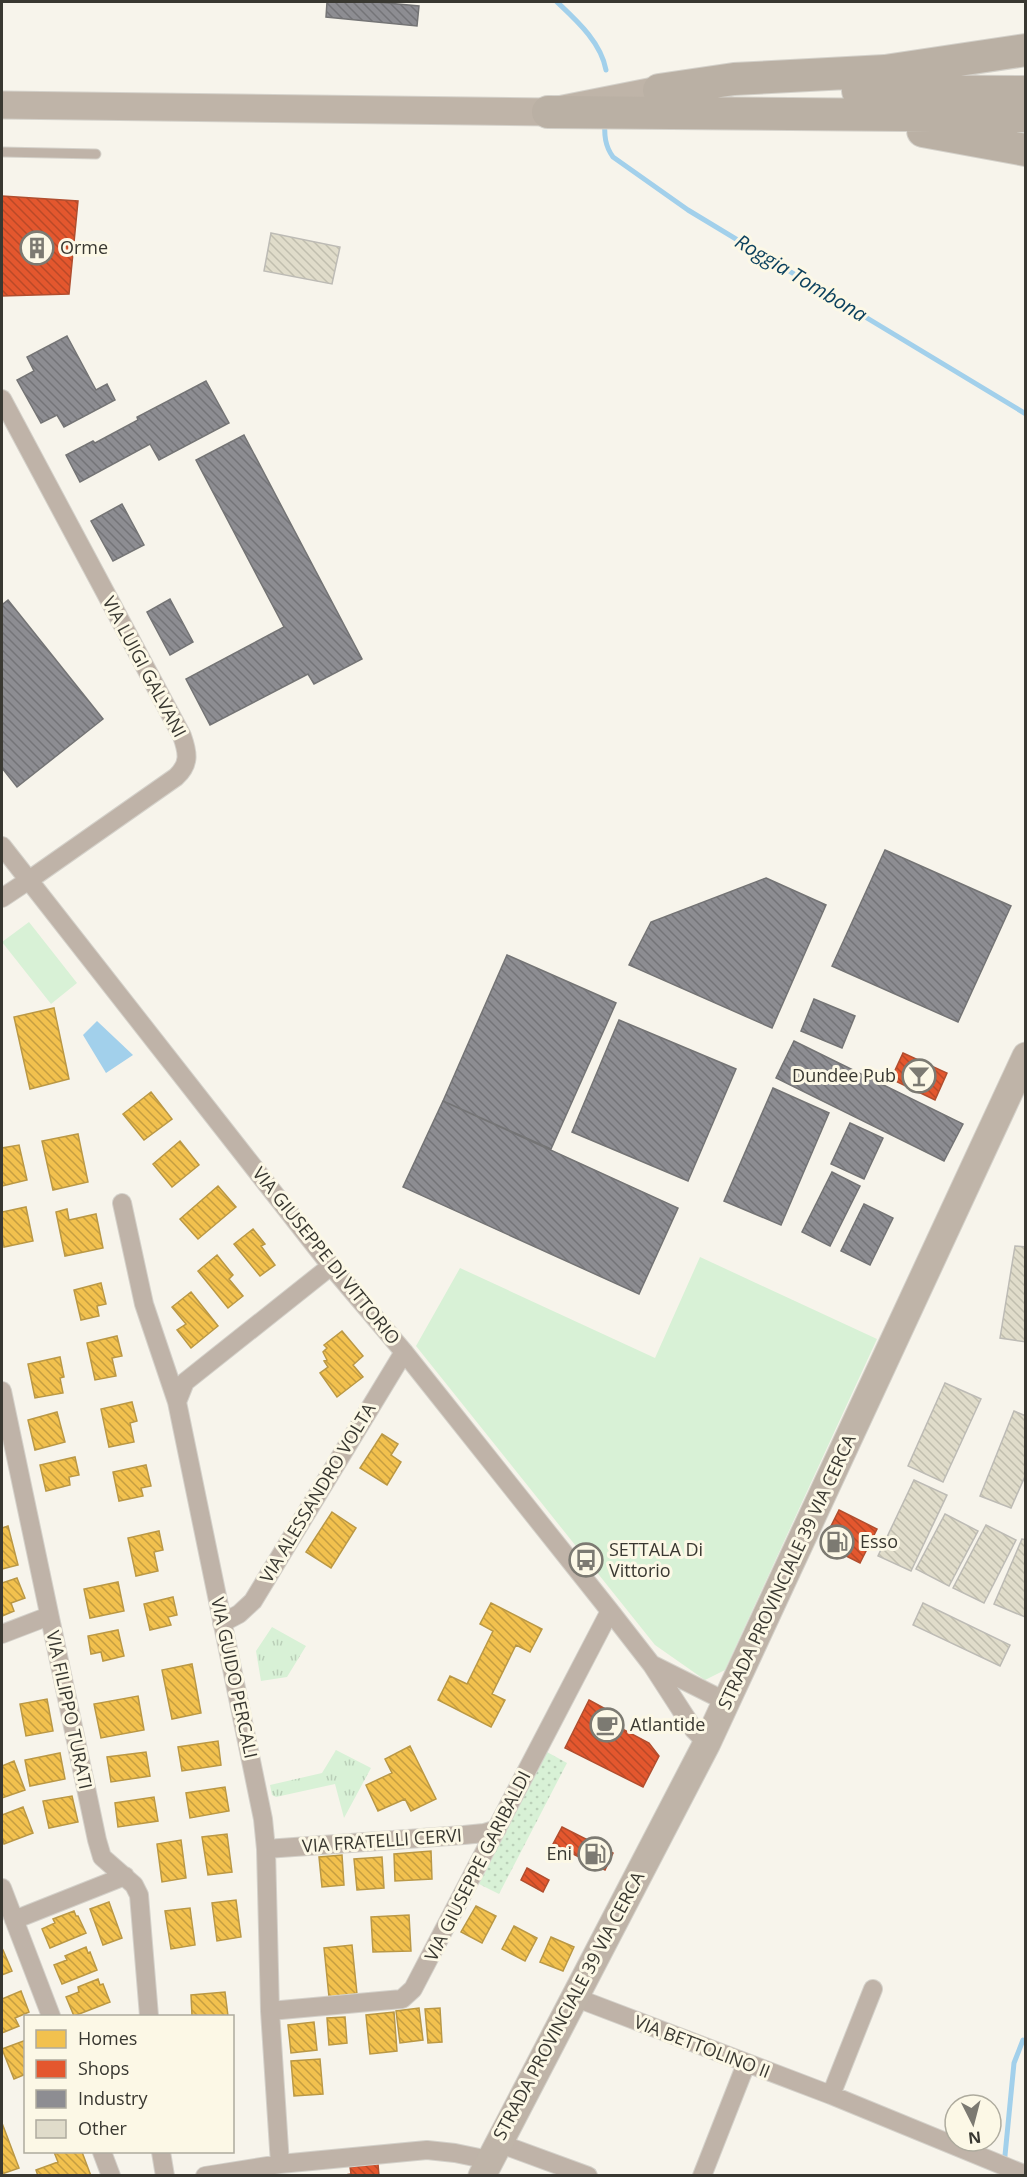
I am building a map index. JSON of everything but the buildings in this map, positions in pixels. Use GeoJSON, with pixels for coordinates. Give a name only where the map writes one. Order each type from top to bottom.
{"type":"FeatureCollection","features":[{"type":"Feature","properties":{"kind":"highway"},"geometry":{"type":"LineString","coordinates":[[659,90],[734,79],[885,71],[1026,50]]}},
{"type":"Feature","properties":{"kind":"highway"},"geometry":{"type":"LineString","coordinates":[[659,90],[1026,92]]}},
{"type":"Feature","properties":{"kind":"highway"},"geometry":{"type":"LineString","coordinates":[[548,112],[1026,116]]}},
{"type":"Feature","properties":{"kind":"highway"},"geometry":{"type":"LineString","coordinates":[[610,113],[937,132],[1026,150]]}},
{"type":"Feature","properties":{"kind":"main road"},"geometry":{"type":"LineString","coordinates":[[2,105],[548,112],[659,90]]}},
{"type":"Feature","properties":{"kind":"main road","name":"STRADA PROVINCIALE 39 VIA CERCA"},"geometry":{"type":"LineString","coordinates":[[490,2160],[727,1702],[1026,1056]]}},
{"type":"Feature","properties":{"kind":"street"},"geometry":{"type":"LineString","coordinates":[[2,116],[63,117],[96,106]]}},
{"type":"Feature","properties":{"kind":"street","name":"VIA LUIGI GALVANI"},"geometry":{"type":"LineString","coordinates":[[2,399],[182,736],[188,759],[185,768],[176,777],[2,898]]}},
{"type":"Feature","properties":{"kind":"street","name":"VIA GIUSEPPE DI VITTORIO"},"geometry":{"type":"LineString","coordinates":[[2,846],[331,1266],[404,1352],[610,1611],[652,1665],[694,1730],[707,1743]]}},
{"type":"Feature","properties":{"kind":"street","name":"VIA GUIDO PERCALI"},"geometry":{"type":"LineString","coordinates":[[122,1203],[144,1304],[177,1402],[263,1819],[266,1849],[270,2011],[280,2164]]}},
{"type":"Feature","properties":{"kind":"street"},"geometry":{"type":"LineString","coordinates":[[177,1402],[185,1382],[331,1266]]}},
{"type":"Feature","properties":{"kind":"street","name":"VIA ALESSANDRO VOLTA"},"geometry":{"type":"LineString","coordinates":[[222,1623],[239,1614],[253,1600],[404,1352]]}},
{"type":"Feature","properties":{"kind":"street","name":"VIA FILIPPO TURATI"},"geometry":{"type":"LineString","coordinates":[[2,1391],[97,1840],[102,1857],[134,1885],[141,1904],[149,2015]]}},
{"type":"Feature","properties":{"kind":"street","name":"VIA GIUSEPPE GARIBALDI"},"geometry":{"type":"LineString","coordinates":[[270,2011],[402,1999],[414,1989],[610,1611]]}},
{"type":"Feature","properties":{"kind":"street"},"geometry":{"type":"LineString","coordinates":[[2,1635],[49,1616]]}},
{"type":"Feature","properties":{"kind":"street","name":"VIA GIUSEPPE DI VITTORIO"},"geometry":{"type":"LineString","coordinates":[[652,1665],[727,1702]]}},
{"type":"Feature","properties":{"kind":"street","name":"VIA FRATELLI CERVI"},"geometry":{"type":"LineString","coordinates":[[266,1849],[466,1835],[497,1829]]}},
{"type":"Feature","properties":{"kind":"street"},"geometry":{"type":"LineString","coordinates":[[14,1920],[125,1876]]}},
{"type":"Feature","properties":{"kind":"street"},"geometry":{"type":"LineString","coordinates":[[2,1888],[51,2015]]}},
{"type":"Feature","properties":{"kind":"street"},"geometry":{"type":"LineString","coordinates":[[831,2095],[873,1989]]}},
{"type":"Feature","properties":{"kind":"street","name":"VIA BETTOLINO II"},"geometry":{"type":"LineString","coordinates":[[574,1997],[831,2095],[982,2167],[1026,2175]]}},
{"type":"Feature","properties":{"kind":"street"},"geometry":{"type":"LineString","coordinates":[[702,2175],[746,2064]]}},
{"type":"Feature","properties":{"kind":"street"},"geometry":{"type":"LineString","coordinates":[[206,2175],[280,2164],[427,2150],[455,2152],[490,2160],[588,2175]]}},
{"type":"Feature","properties":{"kind":"street"},"geometry":{"type":"LineString","coordinates":[[103,2153],[111,2175]]}},
{"type":"Feature","properties":{"kind":"street"},"geometry":{"type":"LineString","coordinates":[[161,2153],[165,2175]]}},
{"type":"Feature","properties":{"kind":"lane"},"geometry":{"type":"LineString","coordinates":[[2,152],[96,154]]}},
{"type":"Feature","properties":{"kind":"green space"},"geometry":{"type":"Polygon","coordinates":[[[29,922],[77,983],[51,1004],[2,942],[29,922]]]}},
{"type":"Feature","properties":{"kind":"green space"},"geometry":{"type":"Polygon","coordinates":[[[700,1257],[877,1339],[725,1670],[705,1680],[655,1645],[416,1346],[460,1268],[655,1358],[700,1257]]]}},
{"type":"Feature","properties":{"kind":"green space"},"geometry":{"type":"Polygon","coordinates":[[[272,1627],[306,1646],[287,1677],[261,1681],[256,1651],[272,1627]]]}},
{"type":"Feature","properties":{"kind":"green space"},"geometry":{"type":"Polygon","coordinates":[[[336,1750],[371,1768],[344,1818],[335,1784],[276,1797],[272,1795],[270,1785],[322,1773],[336,1750]]]}},
{"type":"Feature","properties":{"kind":"green space"},"geometry":{"type":"Polygon","coordinates":[[[547,1752],[567,1763],[499,1894],[479,1884],[547,1752]]]}},
{"type":"Feature","properties":{"kind":"water"},"geometry":{"type":"Polygon","coordinates":[[[97,1021],[133,1055],[106,1073],[83,1035],[97,1021]]]}},
{"type":"Feature","properties":{"kind":"waterway","name":"Roggia Tombona"},"geometry":{"type":"LineString","coordinates":[[557,2],[580,24],[593,41],[606,70]]}},
{"type":"Feature","properties":{"kind":"waterway","name":"Roggia Tombona"},"geometry":{"type":"LineString","coordinates":[[605,121],[606,140],[613,157],[688,210],[1026,414]]}},
{"type":"Feature","properties":{"kind":"waterway"},"geometry":{"type":"LineString","coordinates":[[1003,2176],[1014,2063],[1023,2040]]}},
{"type":"Feature","properties":{"kind":"place","name":"Orme"},"geometry":{"type":"Point","coordinates":[37,248]}},
{"type":"Feature","properties":{"kind":"place","name":"Dundee Pub"},"geometry":{"type":"Point","coordinates":[919,1076]}},
{"type":"Feature","properties":{"kind":"place","name":"Esso"},"geometry":{"type":"Point","coordinates":[837,1542]}},
{"type":"Feature","properties":{"kind":"place","name":"SETTALA Di Vittorio"},"geometry":{"type":"Point","coordinates":[586,1560]}},
{"type":"Feature","properties":{"kind":"place","name":"Atlantide"},"geometry":{"type":"Point","coordinates":[607,1725]}},
{"type":"Feature","properties":{"kind":"place","name":"Eni"},"geometry":{"type":"Point","coordinates":[595,1854]}}]}
